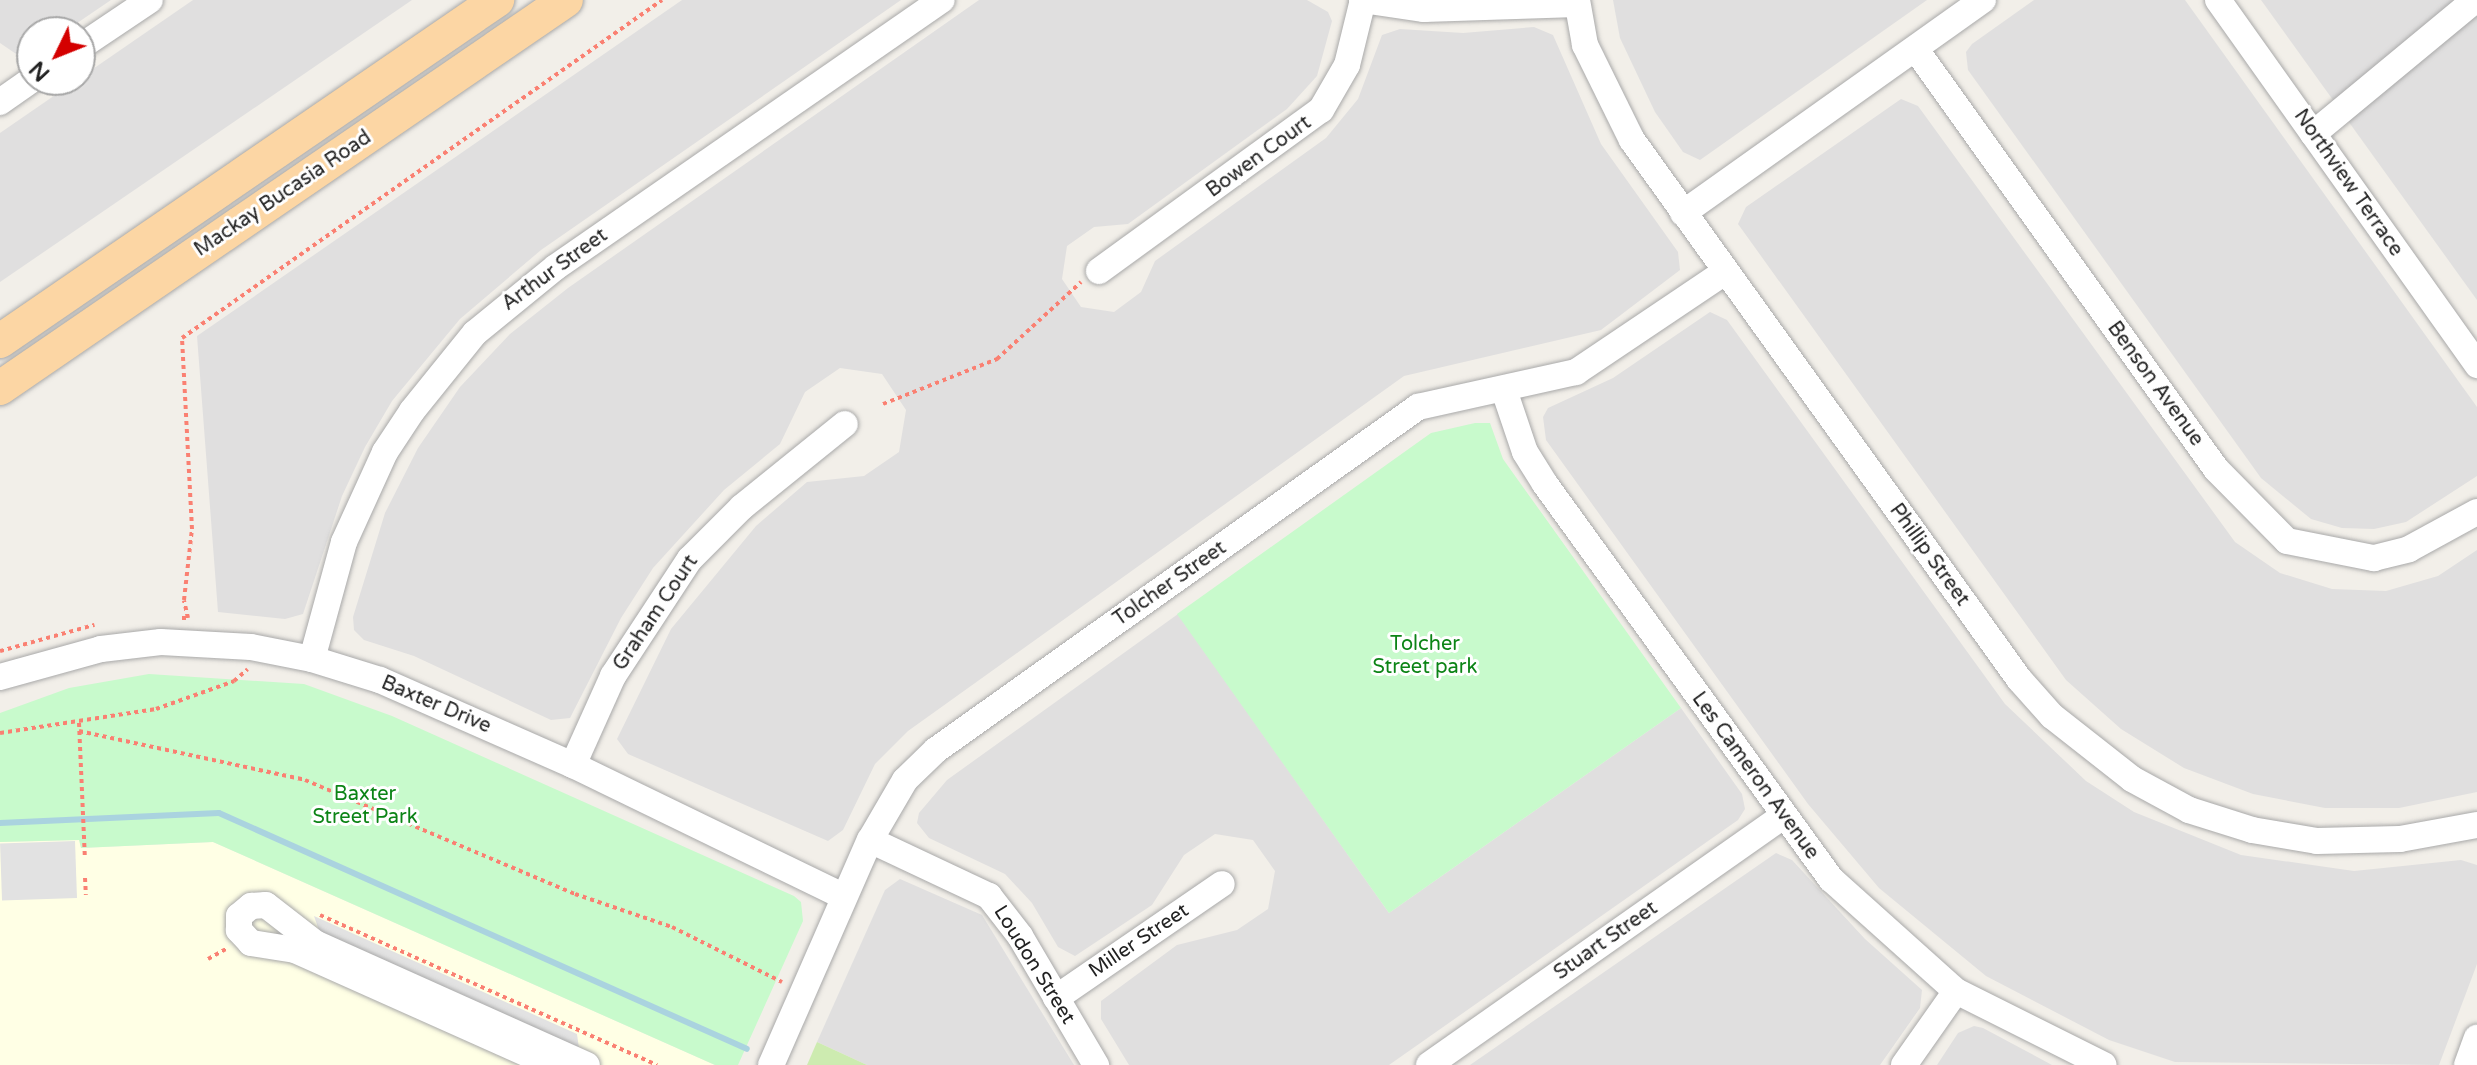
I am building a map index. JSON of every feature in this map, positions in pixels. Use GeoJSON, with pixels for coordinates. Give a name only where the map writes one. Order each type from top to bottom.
{"type":"FeatureCollection","features":[{"type":"Feature","properties":{"kind":"main road","name":"Mackay Bucasia Road"},"geometry":{"type":"LineString","coordinates":[[0,341],[497,0]]}},
{"type":"Feature","properties":{"kind":"main road","name":"Mackay Bucasia Road"},"geometry":{"type":"LineString","coordinates":[[0,388],[566,0]]}},
{"type":"Feature","properties":{"kind":"street"},"geometry":{"type":"LineString","coordinates":[[96,36],[150,0]]}},
{"type":"Feature","properties":{"kind":"street","name":"Arthur Street"},"geometry":{"type":"LineString","coordinates":[[312,659],[344,542],[385,452],[475,333],[556,267],[942,0]]}},
{"type":"Feature","properties":{"kind":"street"},"geometry":{"type":"LineString","coordinates":[[1363,0],[1424,9],[1577,2]]}},
{"type":"Feature","properties":{"kind":"street","name":"Bowen Court"},"geometry":{"type":"LineString","coordinates":[[1099,271],[1321,110],[1347,65],[1363,0]]}},
{"type":"Feature","properties":{"kind":"street"},"geometry":{"type":"LineString","coordinates":[[1683,213],[1917,51],[1983,0]]}},
{"type":"Feature","properties":{"kind":"street","name":"Northview Terrace"},"geometry":{"type":"LineString","coordinates":[[2218,0],[2477,365]]}},
{"type":"Feature","properties":{"kind":"street"},"geometry":{"type":"LineString","coordinates":[[2313,134],[2444,8],[2475,0]]}},
{"type":"Feature","properties":{"kind":"street","name":"Phillip Street"},"geometry":{"type":"LineString","coordinates":[[1577,2],[1585,45],[1606,96],[1683,213],[2019,679],[2086,747],[2189,810],[2252,830],[2331,840],[2400,839],[2477,825]]}},
{"type":"Feature","properties":{"kind":"street","name":"Benson Avenue"},"geometry":{"type":"LineString","coordinates":[[1917,51],[2216,469],[2287,541],[2374,558],[2409,549],[2477,512]]}},
{"type":"Feature","properties":{"kind":"street","name":"Tolcher Street"},"geometry":{"type":"LineString","coordinates":[[771,1065],[870,840],[905,780],[936,750],[1418,407],[1504,390],[1600,360],[1725,272]]}},
{"type":"Feature","properties":{"kind":"street","name":"Les Cameron Avenue"},"geometry":{"type":"LineString","coordinates":[[1504,390],[1525,452],[1545,484],[1782,817],[1831,879],[1956,991],[2104,1065]]}},
{"type":"Feature","properties":{"kind":"street","name":"Graham Court"},"geometry":{"type":"LineString","coordinates":[[573,765],[613,676],[690,559],[742,507],[845,424]]}},
{"type":"Feature","properties":{"kind":"street","name":"Baxter Drive"},"geometry":{"type":"LineString","coordinates":[[0,677],[101,649],[161,642],[251,647],[312,659],[380,680],[573,765],[843,896]]}},
{"type":"Feature","properties":{"kind":"street","name":"Stuart Street"},"geometry":{"type":"LineString","coordinates":[[1429,1065],[1782,817]]}},
{"type":"Feature","properties":{"kind":"street","name":"Loudon Street"},"geometry":{"type":"LineString","coordinates":[[870,840],[989,896],[1020,936],[1096,1065]]}},
{"type":"Feature","properties":{"kind":"street","name":"Miller Street"},"geometry":{"type":"LineString","coordinates":[[1056,998],[1222,884]]}},
{"type":"Feature","properties":{"kind":"street"},"geometry":{"type":"LineString","coordinates":[[552,1065],[295,950],[251,943],[239,930],[239,916],[251,906],[266,905],[315,943],[587,1065]]}},
{"type":"Feature","properties":{"kind":"street"},"geometry":{"type":"LineString","coordinates":[[1904,1065],[1956,991]]}},
{"type":"Feature","properties":{"kind":"street"},"geometry":{"type":"LineString","coordinates":[[2467,1065],[2477,1038]]}},
{"type":"Feature","properties":{"kind":"path"},"geometry":{"type":"LineString","coordinates":[[174,619],[188,618],[184,600],[192,529],[182,338],[662,0]]}},
{"type":"Feature","properties":{"kind":"path"},"geometry":{"type":"LineString","coordinates":[[883,404],[997,359],[1074,287],[1099,271]]}},
{"type":"Feature","properties":{"kind":"path"},"geometry":{"type":"LineString","coordinates":[[0,651],[104,624]]}},
{"type":"Feature","properties":{"kind":"path"},"geometry":{"type":"LineString","coordinates":[[0,733],[79,723],[195,696],[243,676],[249,662]]}},
{"type":"Feature","properties":{"kind":"path"},"geometry":{"type":"LineString","coordinates":[[79,723],[85,859]]}},
{"type":"Feature","properties":{"kind":"path"},"geometry":{"type":"LineString","coordinates":[[79,731],[305,780],[575,894],[672,927],[782,982]]}},
{"type":"Feature","properties":{"kind":"path"},"geometry":{"type":"LineString","coordinates":[[85,878],[86,895]]}},
{"type":"Feature","properties":{"kind":"path"},"geometry":{"type":"LineString","coordinates":[[317,914],[657,1065]]}},
{"type":"Feature","properties":{"kind":"shaded area"},"geometry":{"type":"Polygon","coordinates":[[[0,0],[111,0],[88,16],[16,16],[16,54],[0,43],[0,0]]]}},
{"type":"Feature","properties":{"kind":"shaded area"},"geometry":{"type":"Polygon","coordinates":[[[193,0],[412,0],[0,282],[0,133],[54,96],[96,96],[96,67],[193,0]]]}},
{"type":"Feature","properties":{"kind":"shaded area"},"geometry":{"type":"Polygon","coordinates":[[[682,0],[901,0],[541,250],[460,319],[392,401],[365,447],[342,496],[303,614],[285,619],[218,612],[197,336],[682,0]]]}},
{"type":"Feature","properties":{"kind":"shaded area"},"geometry":{"type":"Polygon","coordinates":[[[979,0],[1307,0],[1328,12],[1332,21],[1317,76],[1287,109],[1128,224],[1094,227],[1067,246],[1062,279],[1081,307],[1114,312],[1141,292],[1155,261],[1326,138],[1358,99],[1382,35],[1400,29],[1463,33],[1534,27],[1553,35],[1601,144],[1678,252],[1680,270],[1601,330],[1404,376],[908,731],[875,764],[843,830],[828,841],[628,754],[617,739],[671,629],[756,526],[807,482],[864,476],[899,452],[906,410],[882,374],[840,368],[805,392],[780,444],[724,490],[653,568],[621,618],[570,718],[551,720],[414,656],[364,640],[354,630],[353,617],[385,513],[418,448],[460,387],[510,334],[568,288],[979,0]]]}},
{"type":"Feature","properties":{"kind":"shaded area"},"geometry":{"type":"Polygon","coordinates":[[[1613,0],[1927,0],[1700,160],[1683,152],[1655,112],[1620,38],[1613,0]]]}},
{"type":"Feature","properties":{"kind":"shaded area"},"geometry":{"type":"Polygon","coordinates":[[[2034,0],[2185,0],[2477,407],[2477,476],[2406,522],[2374,529],[2342,528],[2311,519],[2261,478],[1968,70],[1966,52],[1972,44],[2034,0]]]}},
{"type":"Feature","properties":{"kind":"shaded area"},"geometry":{"type":"Polygon","coordinates":[[[2261,0],[2477,0],[2477,300],[2261,0]]]}},
{"type":"Feature","properties":{"kind":"shaded area"},"geometry":{"type":"Polygon","coordinates":[[[1901,99],[1918,106],[2235,542],[2280,573],[2332,589],[2386,591],[2438,576],[2477,550],[2477,792],[2399,808],[2325,808],[2253,794],[2184,768],[2121,729],[2066,680],[1738,224],[1746,207],[1901,99]]]}},
{"type":"Feature","properties":{"kind":"shaded area"},"geometry":{"type":"Polygon","coordinates":[[[1710,312],[1727,320],[2005,704],[2086,781],[2134,812],[2241,855],[2354,871],[2461,860],[2477,865],[2477,964],[2439,1065],[2175,1062],[2109,1040],[1986,976],[1879,888],[1808,804],[1546,440],[1543,417],[1548,408],[1613,378],[1710,312]]]}},
{"type":"Feature","properties":{"kind":"shaded area"},"geometry":{"type":"Polygon","coordinates":[[[1178,614],[1389,913],[1681,708],[1742,794],[1745,809],[1738,820],[1389,1065],[1129,1065],[1101,1019],[1101,1001],[1177,945],[1237,930],[1268,909],[1275,871],[1253,840],[1215,834],[1184,855],[1152,905],[1075,956],[1058,947],[1032,903],[1005,874],[929,838],[917,823],[919,813],[947,780],[1178,614]]]}},
{"type":"Feature","properties":{"kind":"shaded area"},"geometry":{"type":"Polygon","coordinates":[[[80,840],[81,848],[213,842],[715,1065],[0,1065],[0,842],[80,840]]]}},
{"type":"Feature","properties":{"kind":"shaded area"},"geometry":{"type":"Polygon","coordinates":[[[75,841],[77,898],[2,901],[0,844],[75,841]]]}},
{"type":"Feature","properties":{"kind":"shaded area"},"geometry":{"type":"Polygon","coordinates":[[[1776,853],[1792,860],[1865,939],[1922,990],[1920,1008],[1880,1065],[1470,1065],[1776,853]]]}},
{"type":"Feature","properties":{"kind":"shaded area"},"geometry":{"type":"Polygon","coordinates":[[[900,879],[982,915],[1074,1065],[867,1065],[817,1042],[885,890],[900,879]]]}},
{"type":"Feature","properties":{"kind":"shaded area"},"geometry":{"type":"Polygon","coordinates":[[[314,916],[577,1034],[580,1056],[322,939],[314,916]]]}},
{"type":"Feature","properties":{"kind":"shaded area"},"geometry":{"type":"Polygon","coordinates":[[[1974,1026],[2052,1065],[1937,1065],[1958,1033],[1974,1026]]]}},
{"type":"Feature","properties":{"kind":"green space","name":"Tolcher Street park"},"geometry":{"type":"Polygon","coordinates":[[[1475,423],[1490,423],[1503,459],[1681,708],[1389,913],[1177,614],[1431,433],[1475,423]]]}},
{"type":"Feature","properties":{"kind":"green space","name":"Baxter Street Park"},"geometry":{"type":"Polygon","coordinates":[[[149,674],[304,684],[392,716],[794,896],[801,902],[803,921],[738,1065],[715,1065],[213,842],[81,848],[79,840],[0,842],[0,713],[69,688],[149,674]]]}},
{"type":"Feature","properties":{"kind":"green space"},"geometry":{"type":"Polygon","coordinates":[[[817,1042],[867,1065],[807,1065],[817,1042]]]}},
{"type":"Feature","properties":{"kind":"waterway"},"geometry":{"type":"LineString","coordinates":[[0,823],[219,813],[747,1049]]}}]}
